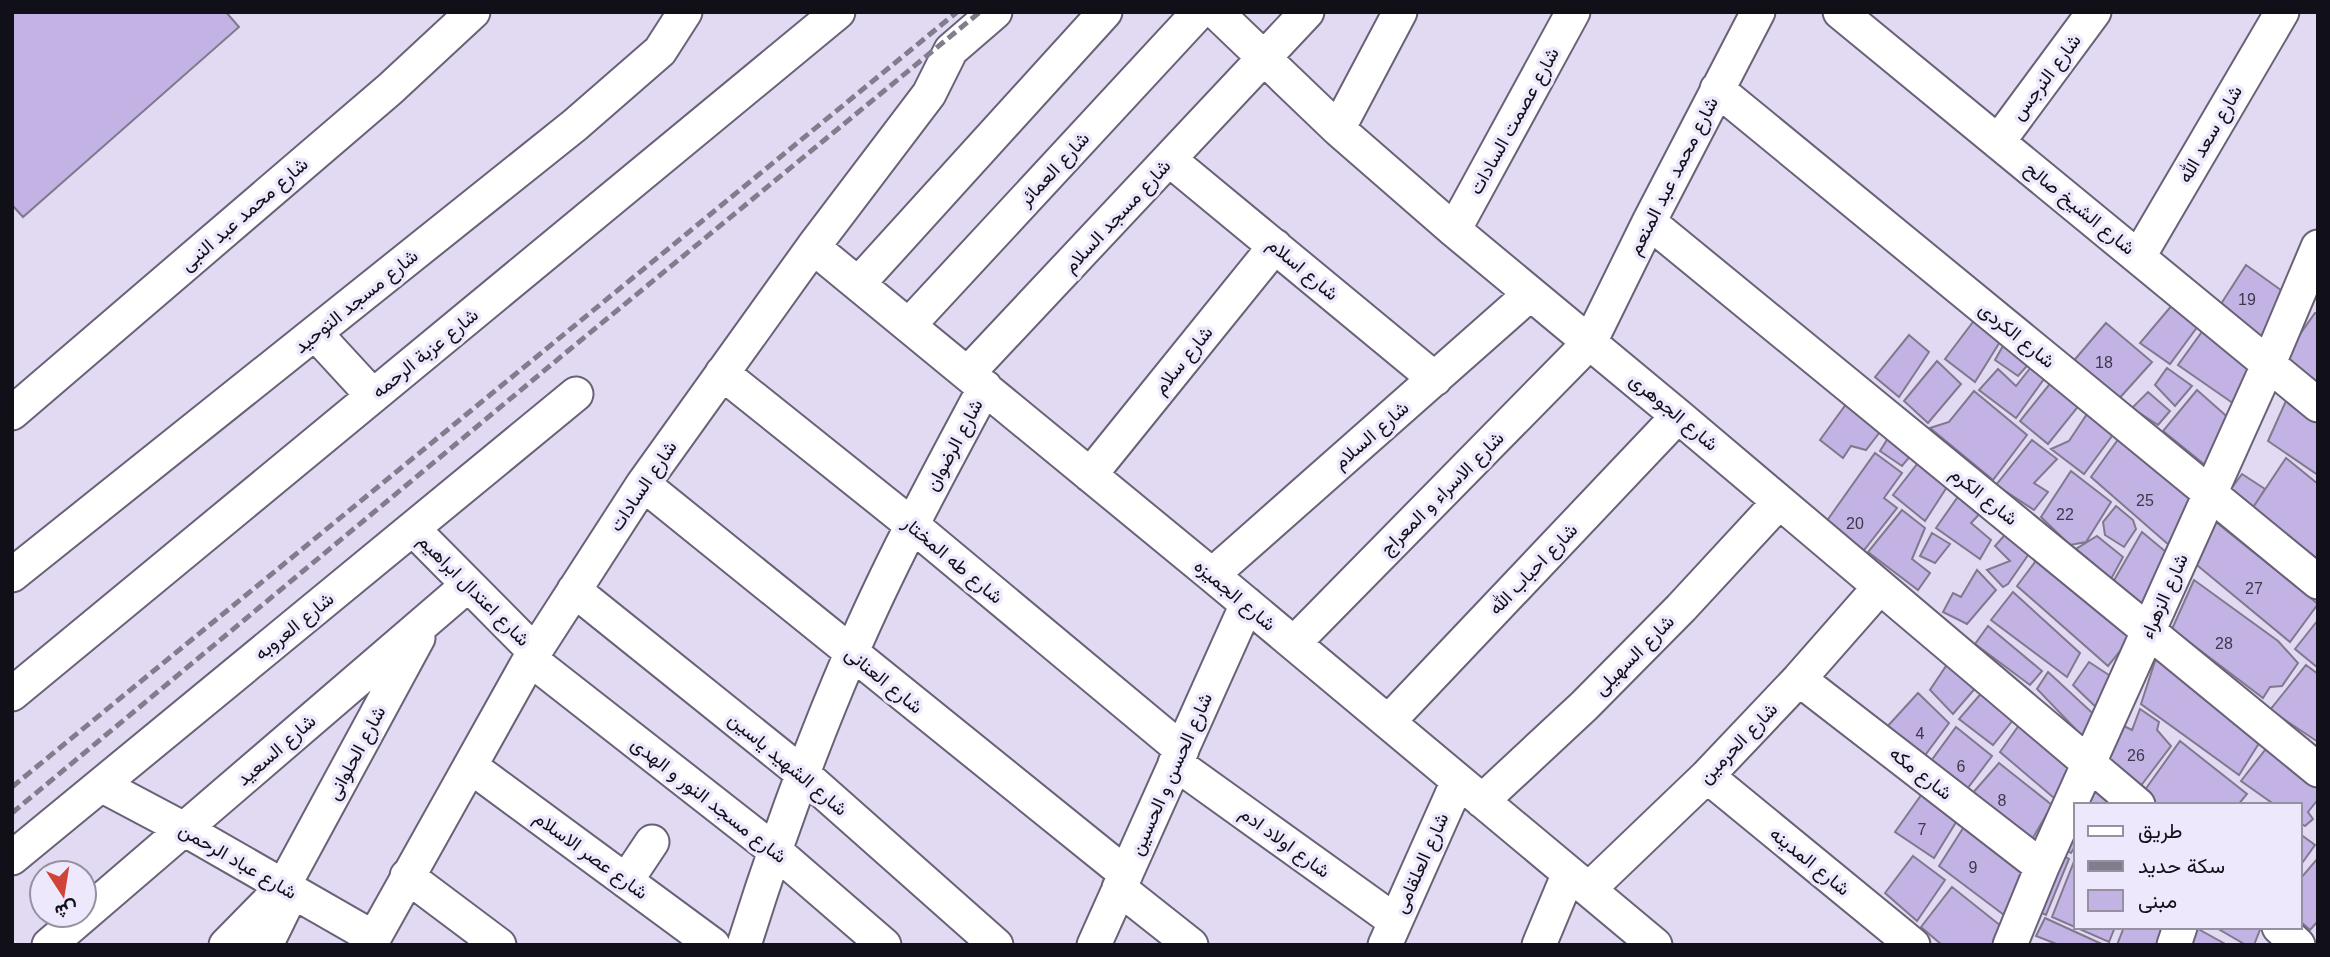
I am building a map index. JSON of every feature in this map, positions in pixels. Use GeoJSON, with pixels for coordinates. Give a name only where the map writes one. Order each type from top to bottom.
{"type":"FeatureCollection","features":[{"type":"Feature","properties":{"kind":"street","name":"شارع محمد عبد النبى"},"geometry":{"type":"LineString","coordinates":[[12,414],[390,89],[472,12]]}},
{"type":"Feature","properties":{"kind":"street","name":"شارع مسجد التوحيد"},"geometry":{"type":"LineString","coordinates":[[12,575],[576,125],[660,51],[685,12]]}},
{"type":"Feature","properties":{"kind":"street","name":"شارع عزبة الرحمه"},"geometry":{"type":"LineString","coordinates":[[12,694],[838,12]]}},
{"type":"Feature","properties":{"kind":"street","name":"شارع السادات"},"geometry":{"type":"LineString","coordinates":[[372,941],[532,656],[643,484],[813,247],[929,94],[951,50],[995,12]]}},
{"type":"Feature","properties":{"kind":"street"},"geometry":{"type":"LineString","coordinates":[[858,284],[1105,12]]}},
{"type":"Feature","properties":{"kind":"street","name":"شارع العمائر"},"geometry":{"type":"LineString","coordinates":[[909,326],[1199,12]]}},
{"type":"Feature","properties":{"kind":"street","name":"شارع الجوهرى"},"geometry":{"type":"LineString","coordinates":[[1216,12],[1338,129],[1454,230],[2136,803]]}},
{"type":"Feature","properties":{"kind":"street","name":"شارع مسجد السلام"},"geometry":{"type":"LineString","coordinates":[[976,380],[1170,160],[1307,12]]}},
{"type":"Feature","properties":{"kind":"street"},"geometry":{"type":"LineString","coordinates":[[1338,129],[1400,12]]}},
{"type":"Feature","properties":{"kind":"street","name":"شارع عصمت السادات"},"geometry":{"type":"LineString","coordinates":[[1454,230],[1573,12]]}},
{"type":"Feature","properties":{"kind":"street","name":"شارع محمد عبد المنعم"},"geometry":{"type":"LineString","coordinates":[[1590,342],[1758,12]]}},
{"type":"Feature","properties":{"kind":"street","name":"شارع النرجس"},"geometry":{"type":"LineString","coordinates":[[1998,142],[2094,12]]}},
{"type":"Feature","properties":{"kind":"street","name":"شارع سعد الله"},"geometry":{"type":"LineString","coordinates":[[2139,256],[2282,12]]}},
{"type":"Feature","properties":{"kind":"street","name":"شارع الشيخ صالح"},"geometry":{"type":"LineString","coordinates":[[1854,16],[1998,142],[2318,405]]}},
{"type":"Feature","properties":{"kind":"street","name":"شارع الكردى"},"geometry":{"type":"LineString","coordinates":[[1717,89],[2318,582]]}},
{"type":"Feature","properties":{"kind":"street","name":"شارع اسلام"},"geometry":{"type":"LineString","coordinates":[[1170,160],[1435,379]]}},
{"type":"Feature","properties":{"kind":"street","name":"شارع الكرم"},"geometry":{"type":"LineString","coordinates":[[1649,222],[2318,770]]}},
{"type":"Feature","properties":{"kind":"street","name":"شارع سلام"},"geometry":{"type":"LineString","coordinates":[[1090,475],[1275,246]]}},
{"type":"Feature","properties":{"kind":"street","name":"شارع الجميزه"},"geometry":{"type":"LineString","coordinates":[[813,247],[1656,945]]}},
{"type":"Feature","properties":{"kind":"street","name":"شارع الزهراء"},"geometry":{"type":"LineString","coordinates":[[2010,945],[2042,867],[2269,363],[2318,247]]}},
{"type":"Feature","properties":{"kind":"street","name":"شارع السلام"},"geometry":{"type":"LineString","coordinates":[[1212,575],[1530,294]]}},
{"type":"Feature","properties":{"kind":"street"},"geometry":{"type":"LineString","coordinates":[[315,333],[373,396]]}},
{"type":"Feature","properties":{"kind":"street","name":"شارع الاسراء و المعراج"},"geometry":{"type":"LineString","coordinates":[[1294,643],[1590,342]]}},
{"type":"Feature","properties":{"kind":"street","name":"شارع طه المختار"},"geometry":{"type":"LineString","coordinates":[[722,373],[912,526],[1179,757]]}},
{"type":"Feature","properties":{"kind":"street","name":"شارع الرضوان"},"geometry":{"type":"LineString","coordinates":[[744,945],[774,850],[851,653],[912,526],[976,380]]}},
{"type":"Feature","properties":{"kind":"street","name":"شارع العروبه"},"geometry":{"type":"LineString","coordinates":[[12,858],[576,394]]}},
{"type":"Feature","properties":{"kind":"street","name":"شارع احباب الله"},"geometry":{"type":"LineString","coordinates":[[1388,722],[1678,416]]}},
{"type":"Feature","properties":{"kind":"street","name":"شارع العنانى"},"geometry":{"type":"LineString","coordinates":[[643,484],[851,653],[1123,881],[1191,945]]}},
{"type":"Feature","properties":{"kind":"street","name":"شارع السهيلى"},"geometry":{"type":"LineString","coordinates":[[1470,791],[1584,706],[1779,502]]}},
{"type":"Feature","properties":{"kind":"street","name":"شارع اعتدال ابراهيم"},"geometry":{"type":"LineString","coordinates":[[413,529],[532,656]]}},
{"type":"Feature","properties":{"kind":"street","name":"شارع السعيد"},"geometry":{"type":"LineString","coordinates":[[98,903],[468,585]]}},
{"type":"Feature","properties":{"kind":"street","name":"شارع الحرمين"},"geometry":{"type":"LineString","coordinates":[[1579,881],[1707,776],[1799,679],[1879,588]]}},
{"type":"Feature","properties":{"kind":"street","name":"شارع الشهيد ياسين"},"geometry":{"type":"LineString","coordinates":[[575,590],[803,774],[996,945]]}},
{"type":"Feature","properties":{"kind":"street","name":"شارع الحسن و الحسين"},"geometry":{"type":"LineString","coordinates":[[1094,945],[1247,604]]}},
{"type":"Feature","properties":{"kind":"street","name":"شارع الحلوانى"},"geometry":{"type":"LineString","coordinates":[[288,890],[428,620]]}},
{"type":"Feature","properties":{"kind":"street","name":"شارع مسجد النور و الهدى"},"geometry":{"type":"LineString","coordinates":[[532,656],[774,850],[884,945]]}},
{"type":"Feature","properties":{"kind":"street","name":"شارع مكه"},"geometry":{"type":"LineString","coordinates":[[1799,679],[2042,867]]}},
{"type":"Feature","properties":{"kind":"street","name":"شارع اولاد ادم"},"geometry":{"type":"LineString","coordinates":[[1179,757],[1390,933]]}},
{"type":"Feature","properties":{"kind":"street","name":"شارع عصر الاسلام"},"geometry":{"type":"LineString","coordinates":[[470,766],[713,945]]}},
{"type":"Feature","properties":{"kind":"street","name":"شارع المدينه"},"geometry":{"type":"LineString","coordinates":[[1707,776],[1913,945]]}},
{"type":"Feature","properties":{"kind":"street","name":"شارع عباد الرحمن"},"geometry":{"type":"LineString","coordinates":[[101,785],[184,829],[372,941]]}},
{"type":"Feature","properties":{"kind":"street","name":"شارع العلقامى"},"geometry":{"type":"LineString","coordinates":[[1390,933],[1470,791]]}},
{"type":"Feature","properties":{"kind":"street"},"geometry":{"type":"LineString","coordinates":[[626,881],[652,842]]}},
{"type":"Feature","properties":{"kind":"street"},"geometry":{"type":"LineString","coordinates":[[407,876],[499,945]]}},
{"type":"Feature","properties":{"kind":"street"},"geometry":{"type":"LineString","coordinates":[[1539,945],[1579,881]]}},
{"type":"Feature","properties":{"kind":"street"},"geometry":{"type":"LineString","coordinates":[[226,945],[288,890]]}},
{"type":"Feature","properties":{"kind":"street"},"geometry":{"type":"LineString","coordinates":[[266,945],[288,890]]}},
{"type":"Feature","properties":{"kind":"street","name":"شارع السعيد"},"geometry":{"type":"LineString","coordinates":[[49,945],[68,929]]}},
{"type":"Feature","properties":{"kind":"street"},"geometry":{"type":"LineString","coordinates":[[2281,929],[2298,945]]}},
{"type":"Feature","properties":{"kind":"building"},"geometry":{"type":"Polygon","coordinates":[[[12,12],[226,12],[239,27],[23,217],[12,205],[12,12]]]}},
{"type":"Feature","properties":{"kind":"building"},"geometry":{"type":"Polygon","coordinates":[[[2246,265],[2285,293],[2261,343],[2219,307],[2246,265]]]}},
{"type":"Feature","properties":{"kind":"building"},"geometry":{"type":"Polygon","coordinates":[[[2173,304],[2198,326],[2170,364],[2140,343],[2173,304]]]}},
{"type":"Feature","properties":{"kind":"building"},"geometry":{"type":"Polygon","coordinates":[[[2315,313],[2318,314],[2318,385],[2281,361],[2315,313]]]}},
{"type":"Feature","properties":{"kind":"building"},"geometry":{"type":"Polygon","coordinates":[[[1979,314],[2003,337],[1975,382],[1945,359],[1979,314]]]}},
{"type":"Feature","properties":{"kind":"building"},"geometry":{"type":"Polygon","coordinates":[[[2106,323],[2152,362],[2116,402],[2071,364],[2106,323]]]}},
{"type":"Feature","properties":{"kind":"building"},"geometry":{"type":"Polygon","coordinates":[[[2204,329],[2251,367],[2237,406],[2178,365],[2204,329]]]}},
{"type":"Feature","properties":{"kind":"building"},"geometry":{"type":"Polygon","coordinates":[[[1909,335],[1929,352],[1899,397],[1875,377],[1909,335]]]}},
{"type":"Feature","properties":{"kind":"building"},"geometry":{"type":"Polygon","coordinates":[[[2008,337],[2033,359],[2018,376],[1995,360],[2008,337]]]}},
{"type":"Feature","properties":{"kind":"building"},"geometry":{"type":"Polygon","coordinates":[[[1937,361],[1961,384],[1928,423],[1904,401],[1937,361]]]}},
{"type":"Feature","properties":{"kind":"building"},"geometry":{"type":"Polygon","coordinates":[[[2035,362],[2049,372],[2016,418],[1979,390],[1998,369],[2016,386],[2035,362]]]}},
{"type":"Feature","properties":{"kind":"building"},"geometry":{"type":"Polygon","coordinates":[[[2167,368],[2192,386],[2175,406],[2155,385],[2167,368]]]}},
{"type":"Feature","properties":{"kind":"building"},"geometry":{"type":"Polygon","coordinates":[[[2053,380],[2081,403],[2048,444],[2020,421],[2053,380]]]}},
{"type":"Feature","properties":{"kind":"building"},"geometry":{"type":"Polygon","coordinates":[[[2197,390],[2232,421],[2210,469],[2163,431],[2197,390]]]}},
{"type":"Feature","properties":{"kind":"building"},"geometry":{"type":"Polygon","coordinates":[[[1974,391],[2027,435],[1993,480],[1930,428],[1949,422],[1974,391]]]}},
{"type":"Feature","properties":{"kind":"building"},"geometry":{"type":"Polygon","coordinates":[[[2148,392],[2170,411],[2158,425],[2132,408],[2148,392]]]}},
{"type":"Feature","properties":{"kind":"building"},"geometry":{"type":"Polygon","coordinates":[[[2290,392],[2318,416],[2318,475],[2268,441],[2290,392]]]}},
{"type":"Feature","properties":{"kind":"building"},"geometry":{"type":"Polygon","coordinates":[[[1852,396],[1886,424],[1866,450],[1851,446],[1843,458],[1820,440],[1852,396]]]}},
{"type":"Feature","properties":{"kind":"building"},"geometry":{"type":"Polygon","coordinates":[[[2089,411],[2115,432],[2084,474],[2051,449],[2069,441],[2089,411]]]}},
{"type":"Feature","properties":{"kind":"building"},"geometry":{"type":"Polygon","coordinates":[[[1893,430],[1917,448],[1902,466],[1880,451],[1893,430]]]}},
{"type":"Feature","properties":{"kind":"building"},"geometry":{"type":"Polygon","coordinates":[[[2122,434],[2197,496],[2170,546],[2091,477],[2122,434]]]}},
{"type":"Feature","properties":{"kind":"building"},"geometry":{"type":"Polygon","coordinates":[[[2032,440],[2057,459],[2034,483],[2048,492],[2034,510],[1996,485],[2032,440]]]}},
{"type":"Feature","properties":{"kind":"building"},"geometry":{"type":"Polygon","coordinates":[[[1875,453],[1902,473],[1884,498],[1897,508],[1861,554],[1826,522],[1875,453]]]}},
{"type":"Feature","properties":{"kind":"building"},"geometry":{"type":"Polygon","coordinates":[[[2286,458],[2318,484],[2318,559],[2252,509],[2286,458]]]}},
{"type":"Feature","properties":{"kind":"building"},"geometry":{"type":"Polygon","coordinates":[[[1918,463],[1947,487],[1925,521],[1893,495],[1918,463]]]}},
{"type":"Feature","properties":{"kind":"building"},"geometry":{"type":"Polygon","coordinates":[[[2071,471],[2111,502],[2086,542],[2070,545],[2041,517],[2071,471]]]}},
{"type":"Feature","properties":{"kind":"building"},"geometry":{"type":"Polygon","coordinates":[[[2242,474],[2265,489],[2252,509],[2228,493],[2242,474]]]}},
{"type":"Feature","properties":{"kind":"building"},"geometry":{"type":"Polygon","coordinates":[[[1964,488],[1986,507],[1971,523],[1991,540],[1980,559],[1936,528],[1964,488]]]}},
{"type":"Feature","properties":{"kind":"building"},"geometry":{"type":"Polygon","coordinates":[[[2116,506],[2133,520],[2136,529],[2124,547],[2105,535],[2103,522],[2116,506]]]}},
{"type":"Feature","properties":{"kind":"building"},"geometry":{"type":"Polygon","coordinates":[[[1902,510],[1925,528],[1912,559],[1930,573],[1918,590],[1868,552],[1902,510]]]}},
{"type":"Feature","properties":{"kind":"building"},"geometry":{"type":"Polygon","coordinates":[[[2211,518],[2318,604],[2290,642],[2192,561],[2211,518]]]}},
{"type":"Feature","properties":{"kind":"building"},"geometry":{"type":"Polygon","coordinates":[[[2011,528],[2033,548],[2008,584],[2003,587],[1987,570],[2010,561],[1995,546],[2011,528]]]}},
{"type":"Feature","properties":{"kind":"building"},"geometry":{"type":"Polygon","coordinates":[[[2142,532],[2166,552],[2142,606],[2113,582],[2142,532]]]}},
{"type":"Feature","properties":{"kind":"building"},"geometry":{"type":"Polygon","coordinates":[[[1932,533],[1950,544],[1935,563],[1920,556],[1932,533]]]}},
{"type":"Feature","properties":{"kind":"building"},"geometry":{"type":"Polygon","coordinates":[[[2097,536],[2123,557],[2111,579],[2076,549],[2097,536]]]}},
{"type":"Feature","properties":{"kind":"building"},"geometry":{"type":"Polygon","coordinates":[[[2038,558],[2134,634],[2108,666],[2017,586],[2038,558]]]}},
{"type":"Feature","properties":{"kind":"building"},"geometry":{"type":"Polygon","coordinates":[[[1977,570],[1996,590],[1967,624],[1943,612],[1953,593],[1961,597],[1977,570]]]}},
{"type":"Feature","properties":{"kind":"building"},"geometry":{"type":"Polygon","coordinates":[[[2194,580],[2278,641],[2298,663],[2282,686],[2270,687],[2263,698],[2172,629],[2194,580]]]}},
{"type":"Feature","properties":{"kind":"building"},"geometry":{"type":"Polygon","coordinates":[[[2013,592],[2080,653],[2067,677],[1991,620],[2013,592]]]}},
{"type":"Feature","properties":{"kind":"building"},"geometry":{"type":"Polygon","coordinates":[[[2318,620],[2318,668],[2295,649],[2318,620]]]}},
{"type":"Feature","properties":{"kind":"building"},"geometry":{"type":"Polygon","coordinates":[[[1988,626],[2042,671],[2030,685],[1975,644],[1988,626]]]}},
{"type":"Feature","properties":{"kind":"building"},"geometry":{"type":"Polygon","coordinates":[[[2159,649],[2263,737],[2239,775],[2141,704],[2159,649]]]}},
{"type":"Feature","properties":{"kind":"building"},"geometry":{"type":"Polygon","coordinates":[[[1950,660],[1978,685],[1953,714],[1930,690],[1950,660]]]}},
{"type":"Feature","properties":{"kind":"building"},"geometry":{"type":"Polygon","coordinates":[[[2089,662],[2115,679],[2100,711],[2073,685],[2089,662]]]}},
{"type":"Feature","properties":{"kind":"building"},"geometry":{"type":"Polygon","coordinates":[[[2306,665],[2318,674],[2318,742],[2270,710],[2306,665]]]}},
{"type":"Feature","properties":{"kind":"building"},"geometry":{"type":"Polygon","coordinates":[[[2048,672],[2100,720],[2085,739],[2037,689],[2048,672]]]}},
{"type":"Feature","properties":{"kind":"building"},"geometry":{"type":"Polygon","coordinates":[[[1985,689],[2017,715],[1993,745],[1959,719],[1985,689]]]}},
{"type":"Feature","properties":{"kind":"building"},"geometry":{"type":"Polygon","coordinates":[[[1918,693],[1949,723],[1923,758],[1886,728],[1918,693]]]}},
{"type":"Feature","properties":{"kind":"building"},"geometry":{"type":"Polygon","coordinates":[[[2140,709],[2159,722],[2157,730],[2171,746],[2140,787],[2097,757],[2122,725],[2132,730],[2140,709]]]}},
{"type":"Feature","properties":{"kind":"building"},"geometry":{"type":"Polygon","coordinates":[[[2022,721],[2072,763],[2054,798],[2000,752],[2022,721]]]}},
{"type":"Feature","properties":{"kind":"building"},"geometry":{"type":"Polygon","coordinates":[[[1956,727],[1992,756],[1964,793],[1928,765],[1956,727]]]}},
{"type":"Feature","properties":{"kind":"building"},"geometry":{"type":"Polygon","coordinates":[[[2180,741],[2247,794],[2240,803],[2153,803],[2142,794],[2180,741]]]}},
{"type":"Feature","properties":{"kind":"building"},"geometry":{"type":"Polygon","coordinates":[[[2272,741],[2318,781],[2318,803],[2308,812],[2313,819],[2305,826],[2302,824],[2302,803],[2272,803],[2241,781],[2272,741]]]}},
{"type":"Feature","properties":{"kind":"building"},"geometry":{"type":"Polygon","coordinates":[[[1999,763],[2052,805],[2030,843],[1971,795],[1999,763]]]}},
{"type":"Feature","properties":{"kind":"building"},"geometry":{"type":"Polygon","coordinates":[[[2092,776],[2126,803],[2078,803],[2092,776]]]}},
{"type":"Feature","properties":{"kind":"building"},"geometry":{"type":"Polygon","coordinates":[[[1924,791],[1958,819],[1934,858],[1895,832],[1924,791]]]}},
{"type":"Feature","properties":{"kind":"building"},"geometry":{"type":"Polygon","coordinates":[[[1967,822],[2024,868],[2004,915],[1939,866],[1967,822]]]}},
{"type":"Feature","properties":{"kind":"building"},"geometry":{"type":"Polygon","coordinates":[[[2074,829],[2074,848],[2071,853],[2057,845],[2074,829]]]}},
{"type":"Feature","properties":{"kind":"building"},"geometry":{"type":"Polygon","coordinates":[[[2302,835],[2315,845],[2302,863],[2302,835]]]}},
{"type":"Feature","properties":{"kind":"building"},"geometry":{"type":"Polygon","coordinates":[[[2053,850],[2069,859],[2046,915],[2029,907],[2053,850]]]}},
{"type":"Feature","properties":{"kind":"building"},"geometry":{"type":"Polygon","coordinates":[[[1913,856],[1945,880],[1917,921],[1885,893],[1913,856]]]}},
{"type":"Feature","properties":{"kind":"building"},"geometry":{"type":"Polygon","coordinates":[[[2318,858],[2318,921],[2310,930],[2302,923],[2302,877],[2318,858]]]}},
{"type":"Feature","properties":{"kind":"building"},"geometry":{"type":"Polygon","coordinates":[[[2074,862],[2074,927],[2052,917],[2074,862]]]}},
{"type":"Feature","properties":{"kind":"building"},"geometry":{"type":"Polygon","coordinates":[[[1952,887],[2001,926],[1994,945],[1942,945],[1921,927],[1952,887]]]}},
{"type":"Feature","properties":{"kind":"building"},"geometry":{"type":"Polygon","coordinates":[[[2045,918],[2104,945],[2059,945],[2036,936],[2045,918]]]}},
{"type":"Feature","properties":{"kind":"building"},"geometry":{"type":"Polygon","coordinates":[[[2079,929],[2114,929],[2109,942],[2079,929]]]}},
{"type":"Feature","properties":{"kind":"building"},"geometry":{"type":"Polygon","coordinates":[[[2123,929],[2172,929],[2166,945],[2117,945],[2123,929]]]}},
{"type":"Feature","properties":{"kind":"building"},"geometry":{"type":"Polygon","coordinates":[[[2184,929],[2201,929],[2227,945],[2179,945],[2184,929]]]}},
{"type":"Feature","properties":{"kind":"building"},"geometry":{"type":"Polygon","coordinates":[[[2218,929],[2260,929],[2254,945],[2246,945],[2218,929]]]}},
{"type":"Feature","properties":{"kind":"railway"},"geometry":{"type":"LineString","coordinates":[[12,787],[957,12]]}},
{"type":"Feature","properties":{"kind":"railway"},"geometry":{"type":"LineString","coordinates":[[12,813],[980,12]]}}]}
